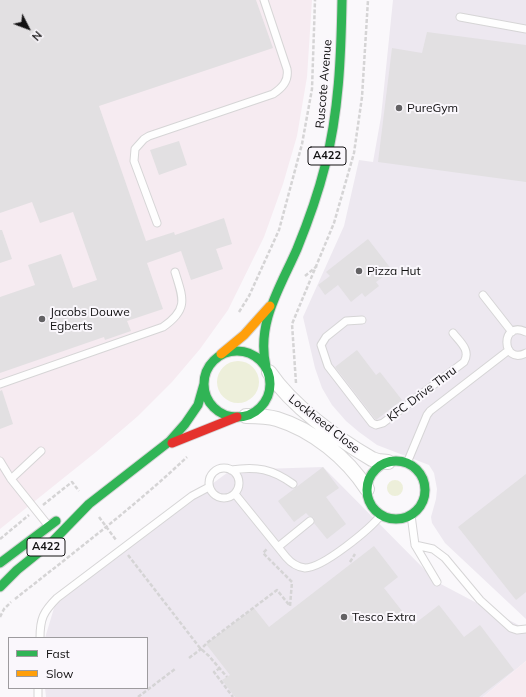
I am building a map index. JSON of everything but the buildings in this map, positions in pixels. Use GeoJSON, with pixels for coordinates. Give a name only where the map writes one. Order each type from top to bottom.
{"type":"FeatureCollection","features":[{"type":"Feature","properties":{"kind":"main road","name":"Ruscote Avenue"},"geometry":{"type":"LineString","coordinates":[[268,370],[264,360],[263,346],[272,303],[308,220],[328,155],[335,116],[339,80],[342,0]]}},
{"type":"Feature","properties":{"kind":"main road","name":"Ruscote Avenue"},"geometry":{"type":"LineString","coordinates":[[218,356],[244,335],[272,303]]}},
{"type":"Feature","properties":{"kind":"main road"},"geometry":{"type":"LineString","coordinates":[[239,350],[250,353],[259,358],[268,370],[271,381],[267,399],[262,407],[255,412],[242,417],[226,416],[217,411],[210,403],[205,394],[205,373],[210,364],[218,356],[239,350]]}},
{"type":"Feature","properties":{"kind":"main road","name":"A422"},"geometry":{"type":"LineString","coordinates":[[0,587],[17,570],[52,541],[89,504],[162,448],[192,415],[198,405],[204,384]]}},
{"type":"Feature","properties":{"kind":"main road","name":"A422"},"geometry":{"type":"LineString","coordinates":[[162,448],[181,439],[242,417]]}},
{"type":"Feature","properties":{"kind":"main road"},"geometry":{"type":"LineString","coordinates":[[401,461],[408,463],[415,467],[421,474],[425,488],[423,501],[412,515],[396,519],[388,518],[381,515],[373,508],[368,499],[368,480],[379,466],[388,462],[401,461]]}},
{"type":"Feature","properties":{"kind":"main road","name":"A422"},"geometry":{"type":"LineString","coordinates":[[0,563],[49,526],[71,512],[89,504]]}},
{"type":"Feature","properties":{"kind":"street","name":"Lockheed Close"},"geometry":{"type":"LineString","coordinates":[[268,370],[281,389],[296,404],[327,428],[372,459],[378,462],[388,462]]}},
{"type":"Feature","properties":{"kind":"street","name":"Lockheed Close"},"geometry":{"type":"LineString","coordinates":[[242,417],[258,416],[276,419],[298,428],[332,450],[344,460],[367,490]]}},
{"type":"Feature","properties":{"kind":"lane"},"geometry":{"type":"LineString","coordinates":[[157,223],[134,161],[135,149],[139,144],[149,136],[272,94],[280,89],[286,82],[288,73],[287,69],[264,0]]}},
{"type":"Feature","properties":{"kind":"lane"},"geometry":{"type":"LineString","coordinates":[[460,17],[526,29]]}},
{"type":"Feature","properties":{"kind":"lane"},"geometry":{"type":"LineString","coordinates":[[0,384],[163,327],[176,317],[183,301],[175,272]]}},
{"type":"Feature","properties":{"kind":"lane"},"geometry":{"type":"LineString","coordinates":[[483,295],[512,332]]}},
{"type":"Feature","properties":{"kind":"lane","name":"KFC Drive Thru"},"geometry":{"type":"LineString","coordinates":[[362,320],[346,321],[326,337],[321,345],[328,366],[372,423],[376,425],[383,423],[464,362],[467,357],[467,351],[453,333]]}},
{"type":"Feature","properties":{"kind":"lane"},"geometry":{"type":"LineString","coordinates":[[526,332],[519,330],[512,332],[507,338],[507,346],[512,353],[519,355],[526,353]]}},
{"type":"Feature","properties":{"kind":"lane"},"geometry":{"type":"LineString","coordinates":[[408,463],[427,415],[430,411],[509,350]]}},
{"type":"Feature","properties":{"kind":"lane"},"geometry":{"type":"LineString","coordinates":[[11,479],[41,451]]}},
{"type":"Feature","properties":{"kind":"lane"},"geometry":{"type":"LineString","coordinates":[[0,461],[11,479],[49,526]]}},
{"type":"Feature","properties":{"kind":"lane"},"geometry":{"type":"LineString","coordinates":[[231,470],[238,476],[239,481],[235,494],[227,498],[218,497],[214,494],[210,487],[210,477],[221,468],[231,470],[247,467],[265,470],[275,473],[293,484]]}},
{"type":"Feature","properties":{"kind":"lane"},"geometry":{"type":"LineString","coordinates":[[40,637],[42,617],[57,598],[192,496],[210,487]]}},
{"type":"Feature","properties":{"kind":"lane"},"geometry":{"type":"LineString","coordinates":[[235,494],[291,562],[306,568],[317,566],[332,556],[368,529],[381,515]]}},
{"type":"Feature","properties":{"kind":"lane"},"geometry":{"type":"LineString","coordinates":[[412,515],[415,545],[437,582]]}},
{"type":"Feature","properties":{"kind":"lane"},"geometry":{"type":"LineString","coordinates":[[276,544],[310,521]]}},
{"type":"Feature","properties":{"kind":"lane"},"geometry":{"type":"LineString","coordinates":[[415,545],[434,549],[445,558],[480,600],[512,628],[517,630],[526,629]]}},
{"type":"Feature","properties":{"kind":"path"},"geometry":{"type":"LineString","coordinates":[[237,315],[249,296],[279,230],[302,144],[312,89],[315,0]]}},
{"type":"Feature","properties":{"kind":"path"},"geometry":{"type":"LineString","coordinates":[[0,618],[2,610],[10,603],[170,473],[191,452]]}},
{"type":"Feature","properties":{"kind":"path"},"geometry":{"type":"LineString","coordinates":[[72,482],[201,649],[210,656],[227,677]]}},
{"type":"Feature","properties":{"kind":"path"},"geometry":{"type":"LineString","coordinates":[[189,658],[277,590],[290,606],[292,582],[262,553],[276,544]]}},
{"type":"Feature","properties":{"kind":"path"},"geometry":{"type":"LineString","coordinates":[[350,562],[356,551]]}},
{"type":"Feature","properties":{"kind":"path"},"geometry":{"type":"LineString","coordinates":[[220,668],[214,672],[233,697]]}},
{"type":"Feature","properties":{"kind":"path"},"geometry":{"type":"LineString","coordinates":[[138,697],[175,669]]}},
{"type":"Feature","properties":{"kind":"shaded area","name":"Jacobs Douwe Egberts"},"geometry":{"type":"Polygon","coordinates":[[[0,0],[312,0],[307,77],[297,136],[283,184],[264,237],[228,310],[200,349],[172,382],[138,416],[96,452],[0,529],[0,0]]]}},
{"type":"Feature","properties":{"kind":"shaded area"},"geometry":{"type":"Polygon","coordinates":[[[393,0],[526,0],[526,619],[445,543],[432,523],[431,517],[437,489],[434,473],[429,465],[377,445],[346,421],[332,405],[322,388],[315,368],[303,317],[344,226],[359,160],[373,162],[381,117],[393,0]]]}},
{"type":"Feature","properties":{"kind":"shaded area"},"geometry":{"type":"Polygon","coordinates":[[[323,467],[437,582],[526,629],[526,661],[483,697],[46,697],[45,689],[148,689],[148,637],[45,637],[57,598],[231,470],[323,467]]]}},
{"type":"Feature","properties":{"kind":"shaded area"},"geometry":{"type":"Polygon","coordinates":[[[526,661],[526,697],[483,697],[526,661]]]}},
{"type":"Feature","properties":{"kind":"green space"},"geometry":{"type":"Polygon","coordinates":[[[234,361],[242,361],[253,367],[259,378],[259,386],[253,397],[242,403],[234,403],[223,397],[217,386],[217,378],[223,367],[234,361]]]}},
{"type":"Feature","properties":{"kind":"green space"},"geometry":{"type":"Polygon","coordinates":[[[395,480],[402,485],[403,488],[398,495],[395,496],[388,491],[387,488],[392,481],[395,480]]]}},
{"type":"Feature","properties":{"kind":"traffic: fast"},"geometry":{"type":"LineString","coordinates":[[266,367],[264,335],[271,306],[297,249],[309,218],[330,146],[338,84],[342,0]]}},
{"type":"Feature","properties":{"kind":"traffic: fast"},"geometry":{"type":"LineString","coordinates":[[230,351],[244,351],[256,356],[265,365],[270,377],[270,384],[268,397],[261,408],[244,417],[230,417],[218,412],[209,403],[204,391],[204,377],[209,365],[218,356],[230,351]]}},
{"type":"Feature","properties":{"kind":"traffic: fast"},"geometry":{"type":"LineString","coordinates":[[0,587],[17,570],[53,541],[89,504],[170,441],[185,424],[198,405],[204,384]]}},
{"type":"Feature","properties":{"kind":"traffic: fast"},"geometry":{"type":"LineString","coordinates":[[390,461],[402,461],[417,469],[425,484],[425,490],[425,496],[417,511],[402,519],[390,519],[375,511],[367,496],[367,484],[375,469],[390,461]]}},
{"type":"Feature","properties":{"kind":"traffic: fast"},"geometry":{"type":"LineString","coordinates":[[0,563],[56,521]]}},
{"type":"Feature","properties":{"kind":"traffic: slow"},"geometry":{"type":"LineString","coordinates":[[221,354],[244,335],[270,306]]}},
{"type":"Feature","properties":{"kind":"traffic: jam"},"geometry":{"type":"LineString","coordinates":[[172,443],[237,417]]}},
{"type":"Feature","properties":{"kind":"place","name":"PureGym"},"geometry":{"type":"Point","coordinates":[399,108]}},
{"type":"Feature","properties":{"kind":"place","name":"Pizza Hut"},"geometry":{"type":"Point","coordinates":[359,271]}},
{"type":"Feature","properties":{"kind":"place","name":"Jacobs Douwe Egberts"},"geometry":{"type":"Point","coordinates":[42,319]}},
{"type":"Feature","properties":{"kind":"place","name":"Tesco Extra"},"geometry":{"type":"Point","coordinates":[344,617]}}]}
